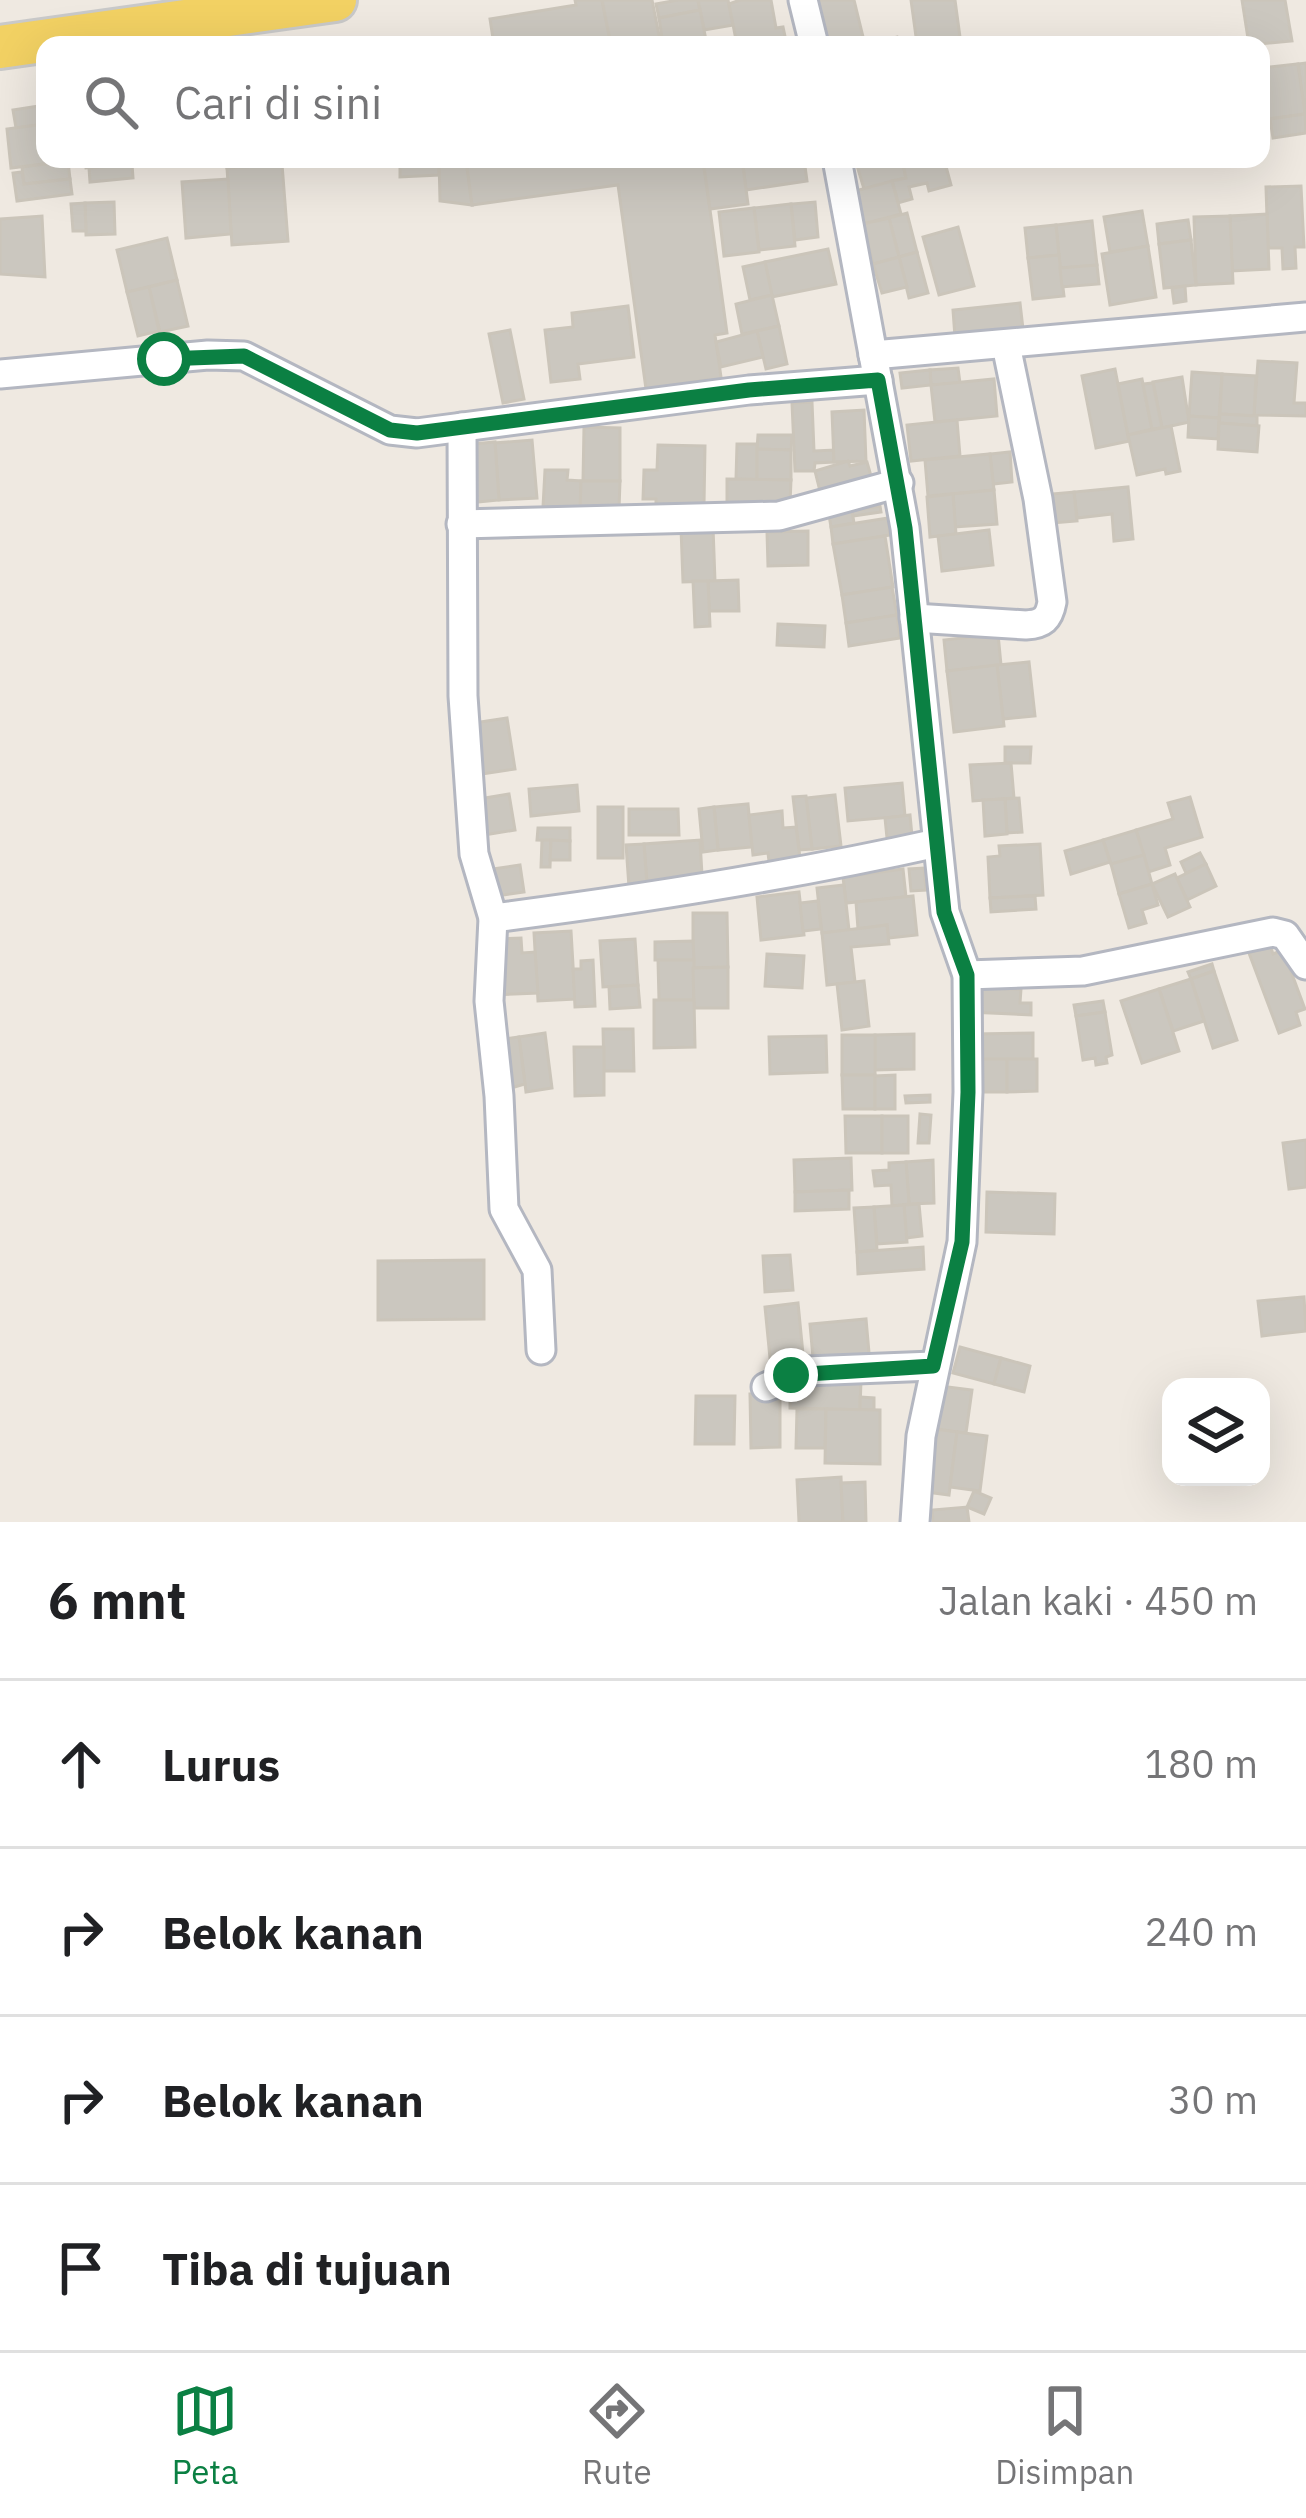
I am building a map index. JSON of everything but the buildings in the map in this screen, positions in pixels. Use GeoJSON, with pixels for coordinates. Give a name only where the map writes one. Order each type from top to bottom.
{"type":"FeatureCollection","features":[{"type":"Feature","properties":{"kind":"main road"},"geometry":{"type":"LineString","coordinates":[[73,36],[335,0]]}},
{"type":"Feature","properties":{"kind":"main road"},"geometry":{"type":"LineString","coordinates":[[0,46],[36,41]]}},
{"type":"Feature","properties":{"kind":"street"},"geometry":{"type":"LineString","coordinates":[[803,0],[812,36]]}},
{"type":"Feature","properties":{"kind":"street"},"geometry":{"type":"LineString","coordinates":[[839,168],[898,483],[944,912],[967,975],[962,1242],[933,1366],[917,1465],[915,1522]]}},
{"type":"Feature","properties":{"kind":"street"},"geometry":{"type":"LineString","coordinates":[[0,374],[208,355],[244,356],[390,430],[417,433],[749,390],[1006,345],[1306,317]]}},
{"type":"Feature","properties":{"kind":"street"},"geometry":{"type":"LineString","coordinates":[[914,618],[1026,626],[1050,615],[1038,499],[1006,345]]}},
{"type":"Feature","properties":{"kind":"street"},"geometry":{"type":"LineString","coordinates":[[462,428],[463,696],[474,854],[493,918],[489,1001],[504,1209],[537,1270],[541,1350]]}},
{"type":"Feature","properties":{"kind":"street"},"geometry":{"type":"LineString","coordinates":[[461,524],[778,516],[898,483]]}},
{"type":"Feature","properties":{"kind":"street"},"geometry":{"type":"LineString","coordinates":[[493,918],[708,889],[937,844]]}},
{"type":"Feature","properties":{"kind":"street"},"geometry":{"type":"LineString","coordinates":[[967,975],[1083,971],[1273,932],[1286,935],[1306,965]]}},
{"type":"Feature","properties":{"kind":"street"},"geometry":{"type":"LineString","coordinates":[[766,1387],[806,1371],[933,1366]]}},
{"type":"Feature","properties":{"kind":"route"},"geometry":{"type":"LineString","coordinates":[[164,359],[244,356],[390,430],[417,433],[749,390],[878,380],[905,528],[944,912],[967,975],[962,1242],[933,1366],[791,1375]]}}]}
